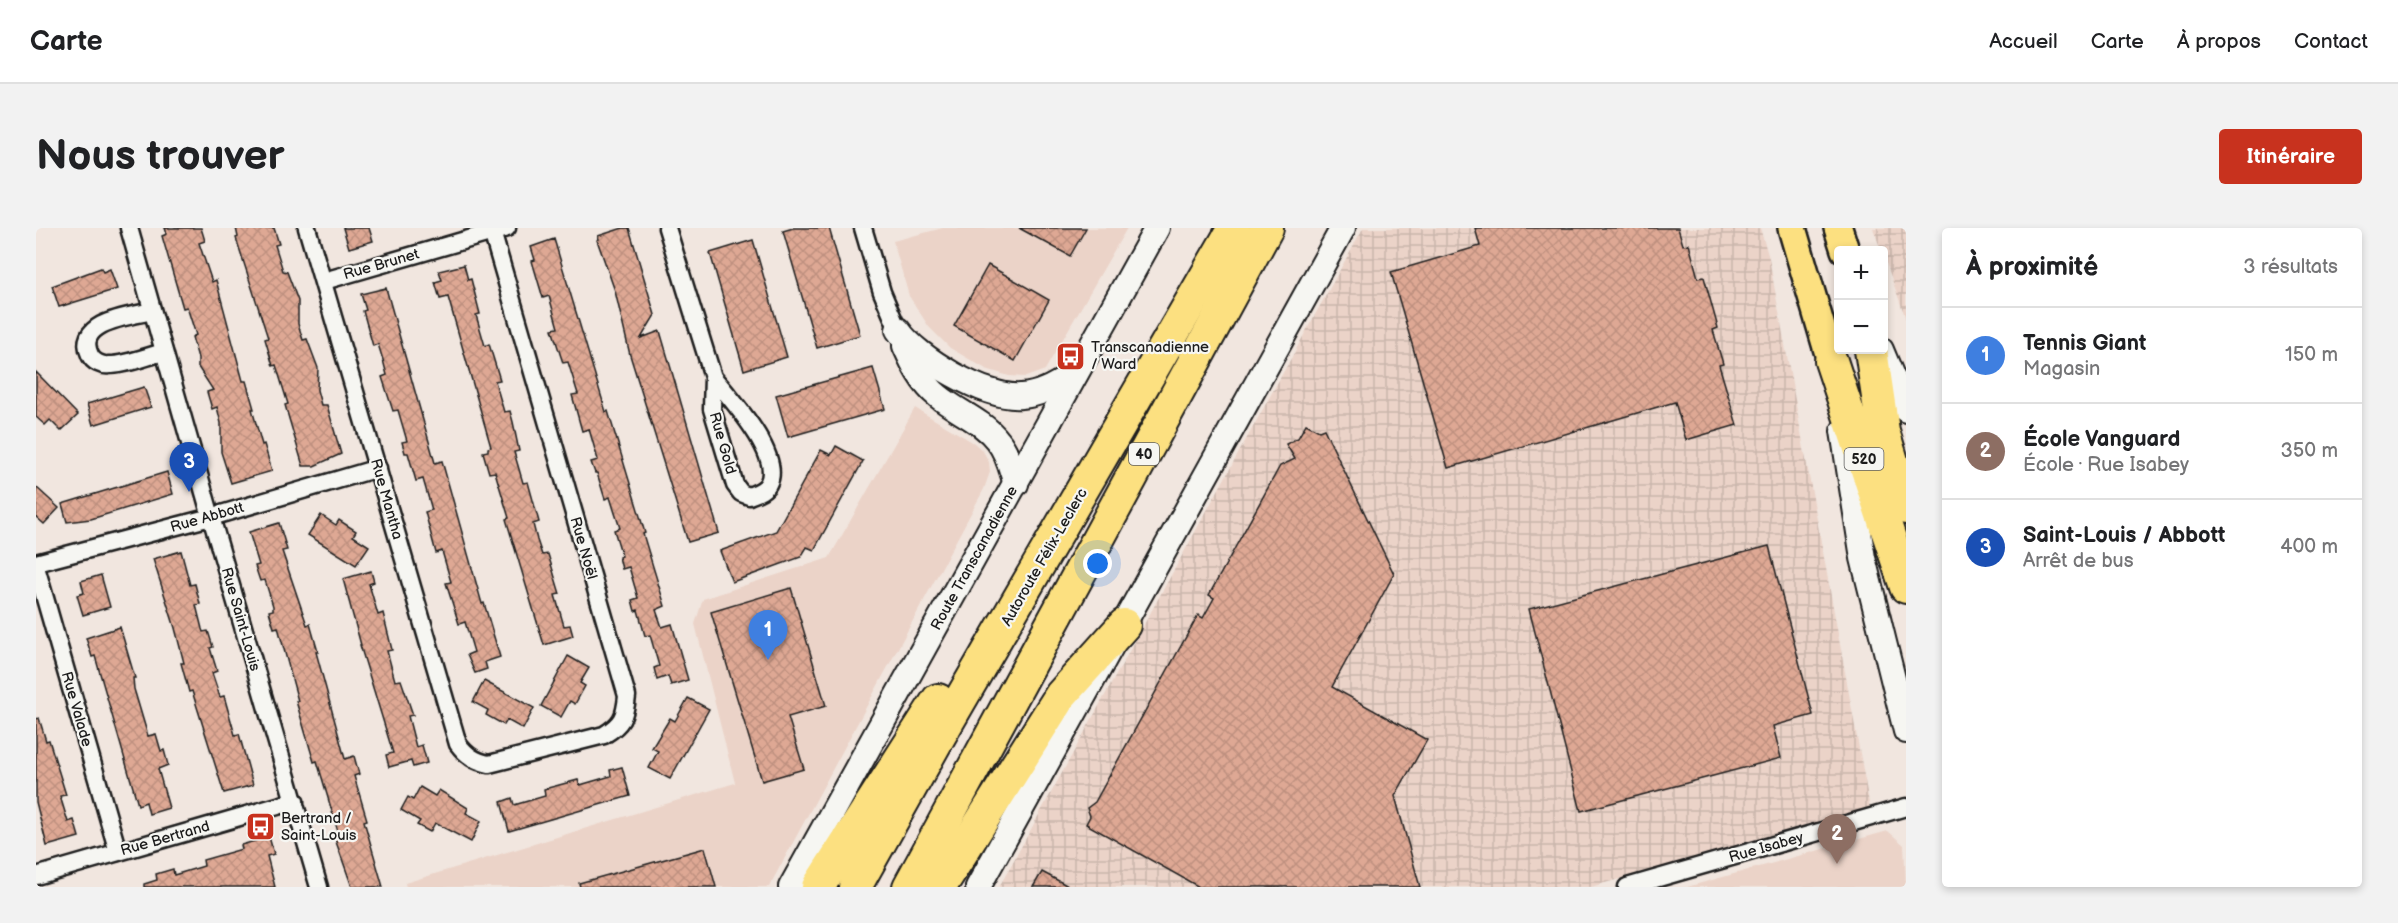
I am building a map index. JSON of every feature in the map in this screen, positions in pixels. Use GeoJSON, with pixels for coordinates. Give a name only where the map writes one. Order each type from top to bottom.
{"type":"FeatureCollection","features":[{"type":"Feature","properties":{"kind":"highway","name":"Autoroute Félix-Leclerc"},"geometry":{"type":"LineString","coordinates":[[855,887],[1056,536],[1246,237]]}},
{"type":"Feature","properties":{"kind":"highway","name":"Autoroute Félix-Leclerc"},"geometry":{"type":"LineString","coordinates":[[909,887],[1246,237]]}},
{"type":"Feature","properties":{"kind":"highway","name":"520"},"geometry":{"type":"LineString","coordinates":[[1872,354],[1883,431],[1906,508]]}},
{"type":"Feature","properties":{"kind":"highway","name":"520"},"geometry":{"type":"LineString","coordinates":[[1831,361],[1906,588]]}},
{"type":"Feature","properties":{"kind":"highway"},"geometry":{"type":"LineString","coordinates":[[818,887],[986,625],[1056,536]]}},
{"type":"Feature","properties":{"kind":"highway"},"geometry":{"type":"LineString","coordinates":[[940,887],[1062,695],[1124,625]]}},
{"type":"Feature","properties":{"kind":"main road","name":"Route Transcanadienne"},"geometry":{"type":"LineString","coordinates":[[791,887],[1157,228]]}},
{"type":"Feature","properties":{"kind":"main road"},"geometry":{"type":"LineString","coordinates":[[978,887],[1343,228]]}},
{"type":"Feature","properties":{"kind":"main road"},"geometry":{"type":"LineString","coordinates":[[1792,228],[1831,361],[1863,558],[1906,731]]}},
{"type":"Feature","properties":{"kind":"main road"},"geometry":{"type":"LineString","coordinates":[[1838,228],[1844,246]]}},
{"type":"Feature","properties":{"kind":"main road"},"geometry":{"type":"LineString","coordinates":[[898,330],[906,342],[929,360],[967,381],[996,393],[1018,397],[1038,393],[1077,373]]}},
{"type":"Feature","properties":{"kind":"main road"},"geometry":{"type":"LineString","coordinates":[[898,330],[914,367],[929,388],[947,403],[980,424],[998,441],[1006,453],[1016,484]]}},
{"type":"Feature","properties":{"kind":"main road"},"geometry":{"type":"LineString","coordinates":[[1883,354],[1906,410]]}},
{"type":"Feature","properties":{"kind":"street","name":"Rue Saint-Louis"},"geometry":{"type":"LineString","coordinates":[[129,228],[319,887]]}},
{"type":"Feature","properties":{"kind":"street","name":"Rue Mantha"},"geometry":{"type":"LineString","coordinates":[[307,228],[458,744],[466,755],[477,761]]}},
{"type":"Feature","properties":{"kind":"street","name":"Rue Gold"},"geometry":{"type":"LineString","coordinates":[[667,228],[712,377],[712,409],[728,464],[735,485],[741,493],[749,496],[764,489],[769,483],[771,473],[769,462],[758,432],[712,377]]}},
{"type":"Feature","properties":{"kind":"street"},"geometry":{"type":"LineString","coordinates":[[864,228],[882,291],[898,330]]}},
{"type":"Feature","properties":{"kind":"street","name":"Rue Brunet"},"geometry":{"type":"LineString","coordinates":[[324,281],[497,230]]}},
{"type":"Feature","properties":{"kind":"street","name":"Rue Noël"},"geometry":{"type":"LineString","coordinates":[[477,761],[489,764],[604,735],[616,727],[626,713],[627,696],[497,230]]}},
{"type":"Feature","properties":{"kind":"street"},"geometry":{"type":"LineString","coordinates":[[152,311],[100,324],[91,332],[87,341],[89,354],[101,364],[110,366],[164,352]]}},
{"type":"Feature","properties":{"kind":"street","name":"Rue Abbott"},"geometry":{"type":"LineString","coordinates":[[36,565],[378,468]]}},
{"type":"Feature","properties":{"kind":"street","name":"Rue Valade"},"geometry":{"type":"LineString","coordinates":[[36,565],[118,852]]}},
{"type":"Feature","properties":{"kind":"street","name":"Rue Bertrand"},"geometry":{"type":"LineString","coordinates":[[36,876],[295,801]]}},
{"type":"Feature","properties":{"kind":"street","name":"Rue Isabey"},"geometry":{"type":"LineString","coordinates":[[1627,887],[1906,807]]}},
{"type":"Feature","properties":{"kind":"shaded area"},"geometry":{"type":"Polygon","coordinates":[[[943,228],[1127,228],[1045,370],[1026,377],[1009,376],[986,369],[950,348],[929,327],[909,296],[893,241],[943,228]]]}},
{"type":"Feature","properties":{"kind":"shaded area"},"geometry":{"type":"Polygon","coordinates":[[[1363,228],[1760,228],[1769,258],[1870,808],[1591,887],[999,887],[1363,228]]]}},
{"type":"Feature","properties":{"kind":"shaded area"},"geometry":{"type":"Polygon","coordinates":[[[1873,228],[1906,228],[1906,319],[1888,268],[1888,246],[1880,246],[1873,228]]]}},
{"type":"Feature","properties":{"kind":"shaded area"},"geometry":{"type":"Polygon","coordinates":[[[915,408],[974,443],[983,451],[989,462],[990,472],[984,489],[769,887],[406,887],[405,883],[735,783],[695,624],[703,599],[829,558],[915,408]]]}},
{"type":"Feature","properties":{"kind":"shaded area"},"geometry":{"type":"Polygon","coordinates":[[[1888,831],[1904,845],[1906,887],[1687,887],[1888,831]]]}},
{"type":"Feature","properties":{"kind":"building"},"geometry":{"type":"Polygon","coordinates":[[[165,228],[201,228],[205,241],[199,243],[212,282],[216,280],[243,381],[246,381],[262,445],[264,444],[272,471],[231,483],[221,452],[221,423],[217,407],[212,409],[207,392],[213,390],[198,367],[192,337],[196,335],[187,307],[183,308],[162,236],[167,234],[165,228]]]}},
{"type":"Feature","properties":{"kind":"building"},"geometry":{"type":"Polygon","coordinates":[[[236,228],[274,228],[279,244],[275,245],[283,271],[287,272],[298,301],[298,324],[303,340],[307,339],[318,368],[317,390],[321,405],[327,405],[341,454],[314,466],[303,466],[285,405],[288,404],[276,365],[273,366],[265,339],[268,338],[236,238],[238,237],[236,228]]]}},
{"type":"Feature","properties":{"kind":"building"},"geometry":{"type":"Polygon","coordinates":[[[343,228],[369,228],[373,241],[349,248],[343,228]]]}},
{"type":"Feature","properties":{"kind":"building"},"geometry":{"type":"Polygon","coordinates":[[[629,228],[655,315],[641,338],[660,331],[719,533],[688,542],[630,355],[615,291],[597,240],[598,236],[629,228]]]}},
{"type":"Feature","properties":{"kind":"building"},"geometry":{"type":"Polygon","coordinates":[[[793,228],[829,228],[860,335],[817,348],[783,231],[793,228]]]}},
{"type":"Feature","properties":{"kind":"building"},"geometry":{"type":"Polygon","coordinates":[[[1019,228],[1086,228],[1070,256],[1019,228]]]}},
{"type":"Feature","properties":{"kind":"building"},"geometry":{"type":"Polygon","coordinates":[[[1475,228],[1678,228],[1683,245],[1689,244],[1698,278],[1704,277],[1718,328],[1713,330],[1723,364],[1719,365],[1737,425],[1686,440],[1675,402],[1448,468],[1391,272],[1480,246],[1475,228]]]}},
{"type":"Feature","properties":{"kind":"building"},"geometry":{"type":"Polygon","coordinates":[[[554,239],[645,533],[643,534],[665,606],[656,610],[662,627],[672,624],[688,680],[671,685],[668,676],[657,680],[654,668],[659,666],[650,635],[645,636],[638,610],[635,611],[632,600],[638,598],[629,567],[622,569],[619,557],[622,556],[614,530],[620,528],[610,497],[605,499],[591,462],[598,460],[589,429],[582,431],[572,395],[578,394],[568,362],[563,363],[552,329],[558,328],[549,296],[543,298],[532,261],[535,260],[531,247],[554,239]]]}},
{"type":"Feature","properties":{"kind":"building"},"geometry":{"type":"Polygon","coordinates":[[[753,240],[787,357],[744,370],[710,253],[753,240]]]}},
{"type":"Feature","properties":{"kind":"building"},"geometry":{"type":"Polygon","coordinates":[[[464,265],[468,280],[471,279],[480,314],[476,315],[485,346],[489,344],[500,380],[495,381],[504,412],[510,411],[513,422],[519,451],[514,452],[523,483],[528,482],[539,522],[533,524],[537,540],[542,555],[548,554],[560,594],[555,595],[564,626],[570,625],[573,636],[544,645],[506,519],[509,518],[495,472],[489,473],[483,452],[488,451],[491,447],[448,297],[440,299],[435,282],[442,280],[439,271],[464,265]]]}},
{"type":"Feature","properties":{"kind":"building"},"geometry":{"type":"Polygon","coordinates":[[[988,265],[1049,300],[1015,361],[954,326],[988,265]]]}},
{"type":"Feature","properties":{"kind":"building"},"geometry":{"type":"Polygon","coordinates":[[[101,268],[103,272],[110,269],[117,289],[59,307],[52,286],[101,268]]]}},
{"type":"Feature","properties":{"kind":"building"},"geometry":{"type":"Polygon","coordinates":[[[386,288],[435,463],[442,461],[482,604],[484,603],[500,657],[485,662],[487,669],[475,673],[467,655],[474,652],[465,622],[459,624],[446,583],[451,582],[442,551],[436,553],[425,512],[432,510],[423,479],[416,481],[408,453],[405,453],[402,442],[407,441],[398,410],[393,411],[382,377],[387,375],[383,360],[378,344],[373,346],[363,311],[366,310],[361,294],[386,288]]]}},
{"type":"Feature","properties":{"kind":"building"},"geometry":{"type":"Polygon","coordinates":[[[873,368],[885,409],[788,437],[776,395],[873,368]]]}},
{"type":"Feature","properties":{"kind":"building"},"geometry":{"type":"Polygon","coordinates":[[[36,372],[78,415],[61,431],[50,420],[45,425],[36,417],[36,372]]]}},
{"type":"Feature","properties":{"kind":"building"},"geometry":{"type":"Polygon","coordinates":[[[144,387],[151,407],[93,425],[87,404],[144,387]]]}},
{"type":"Feature","properties":{"kind":"building"},"geometry":{"type":"Polygon","coordinates":[[[1306,424],[1319,431],[1324,429],[1394,574],[1332,687],[1427,740],[1395,796],[1420,887],[1199,887],[1086,824],[1090,816],[1087,808],[1095,802],[1198,615],[1203,618],[1214,598],[1209,595],[1280,466],[1295,459],[1286,444],[1298,438],[1306,424]]]}},
{"type":"Feature","properties":{"kind":"building"},"geometry":{"type":"Polygon","coordinates":[[[836,446],[863,461],[814,550],[807,547],[801,557],[732,582],[720,551],[776,531],[821,450],[831,455],[836,446]]]}},
{"type":"Feature","properties":{"kind":"building"},"geometry":{"type":"Polygon","coordinates":[[[167,472],[173,494],[91,519],[67,522],[62,504],[167,472]]]}},
{"type":"Feature","properties":{"kind":"building"},"geometry":{"type":"Polygon","coordinates":[[[36,487],[59,508],[44,524],[36,517],[36,487]]]}},
{"type":"Feature","properties":{"kind":"building"},"geometry":{"type":"Polygon","coordinates":[[[321,515],[336,525],[339,520],[356,531],[353,536],[369,546],[356,565],[308,535],[321,515]]]}},
{"type":"Feature","properties":{"kind":"building"},"geometry":{"type":"Polygon","coordinates":[[[279,523],[287,550],[282,551],[307,625],[310,624],[345,759],[354,756],[359,774],[354,776],[383,887],[352,887],[334,836],[339,835],[296,701],[298,701],[278,627],[274,628],[269,611],[273,610],[273,606],[265,580],[260,581],[255,566],[259,565],[249,532],[279,523]]]}},
{"type":"Feature","properties":{"kind":"building"},"geometry":{"type":"Polygon","coordinates":[[[1769,546],[1813,715],[1773,726],[1781,758],[1581,811],[1529,609],[1769,546]]]}},
{"type":"Feature","properties":{"kind":"building"},"geometry":{"type":"Polygon","coordinates":[[[181,551],[190,585],[195,584],[200,604],[196,605],[203,632],[208,631],[213,647],[210,648],[217,671],[212,673],[220,697],[224,696],[235,735],[239,734],[253,785],[224,793],[192,691],[189,692],[175,628],[153,559],[181,551]]]}},
{"type":"Feature","properties":{"kind":"building"},"geometry":{"type":"Polygon","coordinates":[[[371,571],[374,582],[369,584],[378,615],[383,613],[392,650],[387,651],[395,681],[401,680],[413,715],[408,716],[416,747],[422,745],[427,763],[413,767],[411,761],[389,767],[386,755],[393,753],[360,645],[343,579],[371,571]]]}},
{"type":"Feature","properties":{"kind":"building"},"geometry":{"type":"Polygon","coordinates":[[[101,575],[110,607],[83,615],[77,595],[84,593],[81,581],[101,575]]]}},
{"type":"Feature","properties":{"kind":"building"},"geometry":{"type":"Polygon","coordinates":[[[791,588],[826,706],[788,717],[804,769],[762,781],[711,612],[791,588]]]}},
{"type":"Feature","properties":{"kind":"building"},"geometry":{"type":"Polygon","coordinates":[[[120,627],[135,678],[133,678],[134,689],[148,736],[156,734],[168,765],[158,769],[169,808],[149,814],[146,802],[138,805],[95,656],[92,657],[86,638],[120,627]]]}},
{"type":"Feature","properties":{"kind":"building"},"geometry":{"type":"Polygon","coordinates":[[[568,656],[589,668],[580,683],[585,686],[575,704],[570,701],[561,717],[541,706],[568,656]]]}},
{"type":"Feature","properties":{"kind":"building"},"geometry":{"type":"Polygon","coordinates":[[[484,681],[534,708],[523,729],[507,720],[504,725],[486,715],[488,710],[473,702],[484,681]]]}},
{"type":"Feature","properties":{"kind":"building"},"geometry":{"type":"Polygon","coordinates":[[[688,698],[709,709],[670,779],[649,768],[658,751],[652,748],[670,718],[675,721],[688,698]]]}},
{"type":"Feature","properties":{"kind":"building"},"geometry":{"type":"Polygon","coordinates":[[[39,718],[46,741],[49,740],[66,795],[60,796],[68,822],[74,820],[79,837],[47,846],[36,802],[36,719],[39,718]]]}},
{"type":"Feature","properties":{"kind":"building"},"geometry":{"type":"Polygon","coordinates":[[[622,767],[630,796],[509,831],[501,802],[512,798],[514,805],[545,796],[544,789],[578,780],[580,785],[611,776],[610,770],[622,767]]]}},
{"type":"Feature","properties":{"kind":"building"},"geometry":{"type":"Polygon","coordinates":[[[420,787],[435,796],[439,790],[468,808],[466,813],[481,821],[471,842],[435,823],[430,832],[417,825],[420,821],[401,810],[408,797],[413,800],[420,787]]]}},
{"type":"Feature","properties":{"kind":"building"},"geometry":{"type":"Polygon","coordinates":[[[269,837],[274,854],[267,856],[275,887],[144,887],[144,884],[157,880],[156,874],[173,869],[174,875],[204,866],[203,860],[242,849],[241,845],[269,837]]]}},
{"type":"Feature","properties":{"kind":"building"},"geometry":{"type":"Polygon","coordinates":[[[705,848],[716,887],[580,887],[579,883],[705,848]]]}},
{"type":"Feature","properties":{"kind":"building"},"geometry":{"type":"Polygon","coordinates":[[[1042,872],[1070,887],[1033,887],[1042,872]]]}},
{"type":"Feature","properties":{"kind":"place","name":"Transcanadienne / Ward"},"geometry":{"type":"Point","coordinates":[1070,356]}},
{"type":"Feature","properties":{"kind":"place","name":"Saint-Louis / Abbott"},"geometry":{"type":"Point","coordinates":[189,492]}},
{"type":"Feature","properties":{"kind":"place","name":"Tennis Giant"},"geometry":{"type":"Point","coordinates":[768,660]}},
{"type":"Feature","properties":{"kind":"place","name":"Bertrand / Saint-Louis"},"geometry":{"type":"Point","coordinates":[260,827]}},
{"type":"Feature","properties":{"kind":"place","name":"École Vanguard"},"geometry":{"type":"Point","coordinates":[1837,864]}}]}
